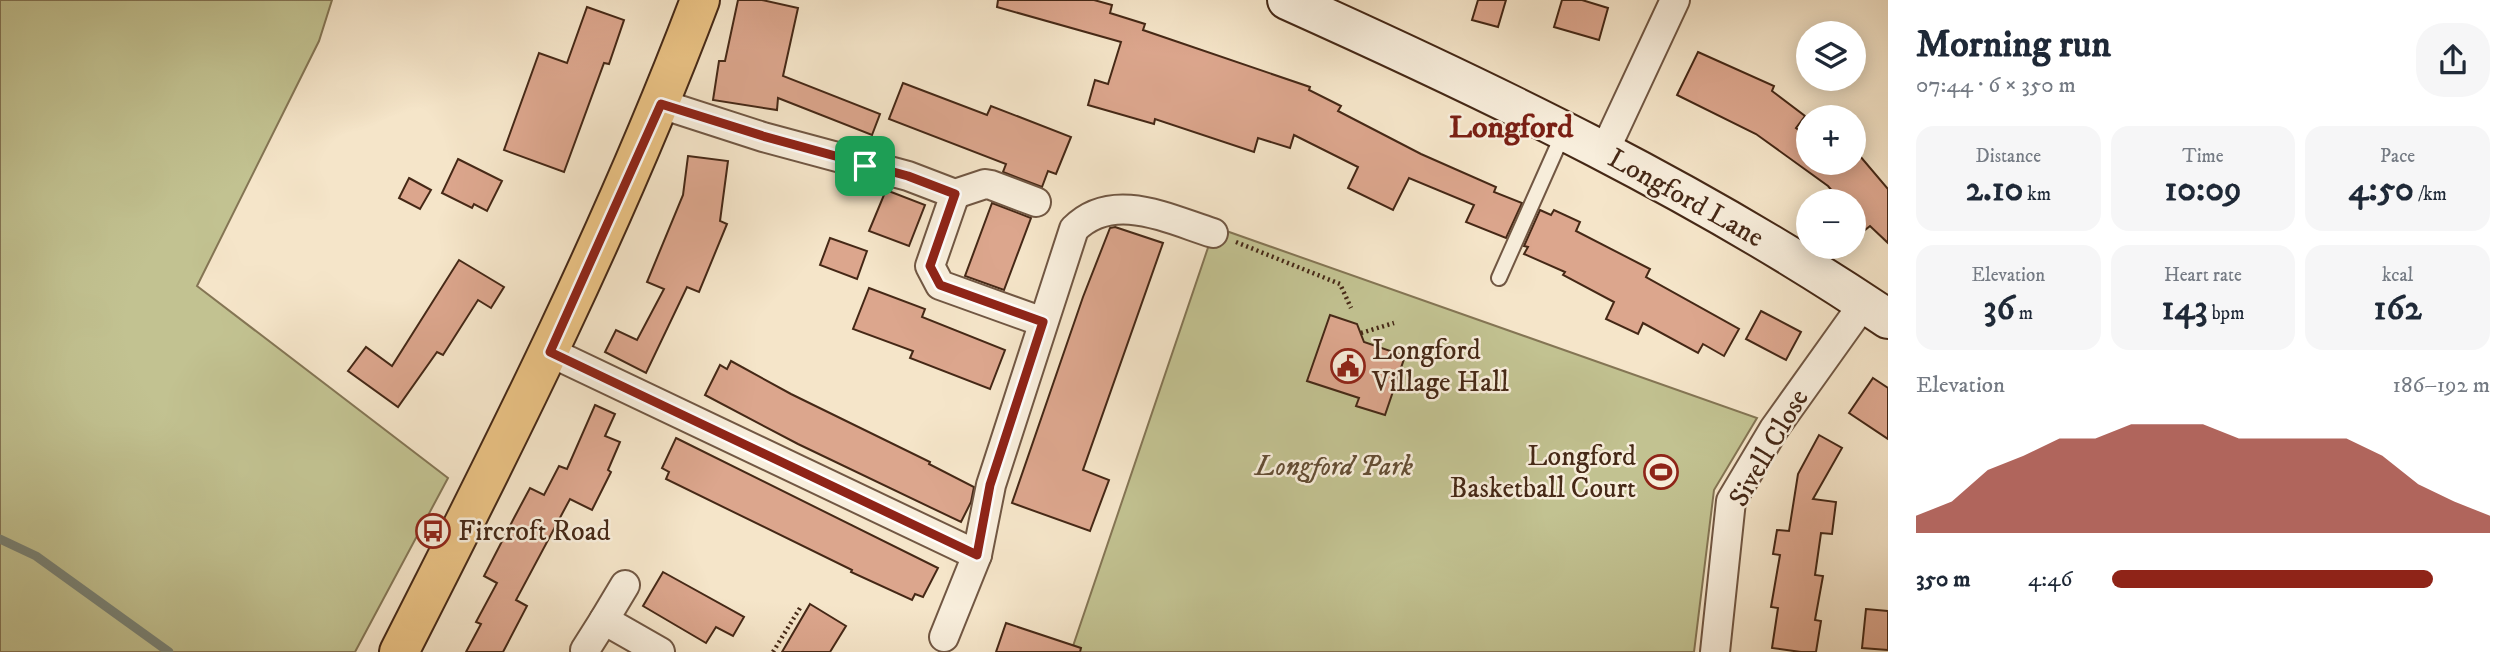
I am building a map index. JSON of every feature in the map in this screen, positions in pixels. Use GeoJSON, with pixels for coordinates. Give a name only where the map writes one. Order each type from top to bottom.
{"type":"FeatureCollection","features":[{"type":"Feature","properties":{"kind":"main road"},"geometry":{"type":"LineString","coordinates":[[399,652],[550,352],[661,104],[700,0]]}},
{"type":"Feature","properties":{"kind":"street","name":"Longford Lane"},"geometry":{"type":"LineString","coordinates":[[1287,0],[1426,64],[1604,152],[1732,222],[1876,311]]}},
{"type":"Feature","properties":{"kind":"street"},"geometry":{"type":"LineString","coordinates":[[1604,152],[1675,0]]}},
{"type":"Feature","properties":{"kind":"street"},"geometry":{"type":"LineString","coordinates":[[661,104],[763,136],[908,176],[955,194],[985,184],[1036,202]]}},
{"type":"Feature","properties":{"kind":"street"},"geometry":{"type":"LineString","coordinates":[[955,194],[930,266],[940,285],[1043,322]]}},
{"type":"Feature","properties":{"kind":"street"},"geometry":{"type":"LineString","coordinates":[[944,636],[977,555],[990,485],[1074,229],[1095,212],[1124,208],[1213,233]]}},
{"type":"Feature","properties":{"kind":"street","name":"Sivell Close"},"geometry":{"type":"LineString","coordinates":[[1715,652],[1731,501],[1774,429],[1876,311]]}},
{"type":"Feature","properties":{"kind":"street"},"geometry":{"type":"LineString","coordinates":[[550,352],[977,555]]}},
{"type":"Feature","properties":{"kind":"street"},"geometry":{"type":"LineString","coordinates":[[585,650],[625,585]]}},
{"type":"Feature","properties":{"kind":"street"},"geometry":{"type":"LineString","coordinates":[[604,620],[660,652]]}},
{"type":"Feature","properties":{"kind":"lane"},"geometry":{"type":"LineString","coordinates":[[1499,278],[1564,133]]}},
{"type":"Feature","properties":{"kind":"path"},"geometry":{"type":"LineString","coordinates":[[1213,233],[1340,284],[1351,308]]}},
{"type":"Feature","properties":{"kind":"path"},"geometry":{"type":"LineString","coordinates":[[1361,333],[1394,323]]}},
{"type":"Feature","properties":{"kind":"path"},"geometry":{"type":"LineString","coordinates":[[773,652],[800,608]]}},
{"type":"Feature","properties":{"kind":"green space"},"geometry":{"type":"Polygon","coordinates":[[[0,0],[332,0],[319,41],[197,286],[448,478],[355,652],[0,652],[0,0]]]}},
{"type":"Feature","properties":{"kind":"green space","name":"Longford Park"},"geometry":{"type":"Polygon","coordinates":[[[1215,227],[1757,418],[1714,490],[1694,652],[1071,652],[1215,227]]]}},
{"type":"Feature","properties":{"kind":"building"},"geometry":{"type":"Polygon","coordinates":[[[738,0],[762,0],[798,8],[783,76],[880,114],[872,135],[778,98],[777,110],[713,100],[719,61],[725,61],[738,0]]]}},
{"type":"Feature","properties":{"kind":"building"},"geometry":{"type":"Polygon","coordinates":[[[998,0],[1094,0],[1112,5],[1110,13],[1145,24],[1143,30],[1310,87],[1309,90],[1341,106],[1338,111],[1421,154],[1496,187],[1494,192],[1522,203],[1506,238],[1466,222],[1474,205],[1409,178],[1393,210],[1348,188],[1358,167],[1294,135],[1290,148],[1258,138],[1254,152],[1155,119],[1154,124],[1088,105],[1095,80],[1108,84],[1121,42],[997,7],[998,0]]]}},
{"type":"Feature","properties":{"kind":"building"},"geometry":{"type":"Polygon","coordinates":[[[1478,0],[1506,0],[1498,27],[1472,20],[1478,0]]]}},
{"type":"Feature","properties":{"kind":"building"},"geometry":{"type":"Polygon","coordinates":[[[1562,0],[1582,0],[1608,8],[1599,40],[1554,27],[1562,0]]]}},
{"type":"Feature","properties":{"kind":"building"},"geometry":{"type":"Polygon","coordinates":[[[587,7],[624,20],[609,64],[604,63],[564,172],[504,150],[539,53],[567,63],[587,7]]]}},
{"type":"Feature","properties":{"kind":"building"},"geometry":{"type":"Polygon","coordinates":[[[1698,52],[1774,86],[1772,91],[1796,109],[1796,163],[1756,134],[1677,95],[1698,52]]]}},
{"type":"Feature","properties":{"kind":"building"},"geometry":{"type":"Polygon","coordinates":[[[903,83],[987,115],[991,106],[1071,137],[1056,174],[1048,171],[1042,187],[1003,172],[1006,164],[889,119],[903,83]]]}},
{"type":"Feature","properties":{"kind":"building"},"geometry":{"type":"Polygon","coordinates":[[[688,156],[728,161],[720,221],[727,224],[699,292],[687,287],[646,373],[605,352],[616,330],[637,340],[664,289],[647,282],[683,195],[688,156]]]}},
{"type":"Feature","properties":{"kind":"building"},"geometry":{"type":"Polygon","coordinates":[[[458,159],[502,181],[487,211],[474,204],[472,208],[442,193],[458,159]]]}},
{"type":"Feature","properties":{"kind":"building"},"geometry":{"type":"Polygon","coordinates":[[[1866,163],[1888,189],[1888,243],[1870,226],[1866,229],[1866,189],[1831,189],[1813,175],[1866,175],[1866,163]]]}},
{"type":"Feature","properties":{"kind":"building"},"geometry":{"type":"Polygon","coordinates":[[[409,178],[431,190],[420,209],[399,198],[409,178]]]}},
{"type":"Feature","properties":{"kind":"building"},"geometry":{"type":"Polygon","coordinates":[[[886,190],[925,205],[909,246],[869,231],[886,190]]]}},
{"type":"Feature","properties":{"kind":"building"},"geometry":{"type":"Polygon","coordinates":[[[992,203],[1031,218],[1004,290],[965,276],[992,203]]]}},
{"type":"Feature","properties":{"kind":"building"},"geometry":{"type":"Polygon","coordinates":[[[1540,210],[1551,215],[1554,210],[1580,222],[1576,231],[1650,269],[1646,277],[1739,329],[1724,356],[1703,344],[1698,353],[1643,323],[1638,334],[1606,319],[1614,302],[1563,275],[1565,272],[1524,254],[1528,247],[1524,246],[1540,210]]]}},
{"type":"Feature","properties":{"kind":"building"},"geometry":{"type":"Polygon","coordinates":[[[1115,227],[1163,243],[1083,470],[1109,480],[1090,531],[1012,503],[1083,297],[1110,228],[1115,227]]]}},
{"type":"Feature","properties":{"kind":"building"},"geometry":{"type":"Polygon","coordinates":[[[830,238],[867,251],[857,279],[820,265],[830,238]]]}},
{"type":"Feature","properties":{"kind":"building"},"geometry":{"type":"Polygon","coordinates":[[[459,260],[504,287],[491,308],[478,300],[443,355],[437,352],[398,407],[348,371],[366,347],[392,366],[459,260]]]}},
{"type":"Feature","properties":{"kind":"building"},"geometry":{"type":"Polygon","coordinates":[[[869,288],[925,309],[922,317],[1005,350],[990,389],[910,358],[913,351],[853,329],[869,288]]]}},
{"type":"Feature","properties":{"kind":"building"},"geometry":{"type":"Polygon","coordinates":[[[1761,311],[1801,332],[1786,360],[1746,339],[1761,311]]]}},
{"type":"Feature","properties":{"kind":"building","name":"Longford Village Hall"},"geometry":{"type":"Polygon","coordinates":[[[1330,315],[1357,324],[1364,342],[1405,356],[1385,415],[1356,406],[1359,398],[1307,381],[1330,315]]]}},
{"type":"Feature","properties":{"kind":"building"},"geometry":{"type":"Polygon","coordinates":[[[731,361],[974,487],[971,502],[961,522],[798,444],[705,395],[720,365],[727,369],[731,361]]]}},
{"type":"Feature","properties":{"kind":"building"},"geometry":{"type":"Polygon","coordinates":[[[1873,378],[1888,388],[1888,439],[1849,413],[1873,378]]]}},
{"type":"Feature","properties":{"kind":"building"},"geometry":{"type":"Polygon","coordinates":[[[595,405],[615,414],[605,436],[620,442],[608,470],[611,472],[592,510],[570,499],[516,600],[527,606],[503,652],[466,652],[481,624],[476,622],[497,583],[484,576],[514,518],[530,488],[544,495],[559,466],[567,469],[595,405]]]}},
{"type":"Feature","properties":{"kind":"building"},"geometry":{"type":"Polygon","coordinates":[[[1819,435],[1842,448],[1813,499],[1836,502],[1832,534],[1821,533],[1815,575],[1823,576],[1815,620],[1821,621],[1816,652],[1772,648],[1778,608],[1771,607],[1780,555],[1773,554],[1777,530],[1789,531],[1798,474],[1819,435]]]}},
{"type":"Feature","properties":{"kind":"building"},"geometry":{"type":"Polygon","coordinates":[[[676,438],[938,568],[923,597],[915,594],[912,600],[851,572],[852,570],[666,479],[669,472],[662,468],[676,438]]]}},
{"type":"Feature","properties":{"kind":"building"},"geometry":{"type":"Polygon","coordinates":[[[663,572],[744,617],[733,636],[716,627],[706,643],[643,606],[663,572]]]}},
{"type":"Feature","properties":{"kind":"building"},"geometry":{"type":"Polygon","coordinates":[[[810,604],[846,626],[830,652],[782,652],[810,604]]]}},
{"type":"Feature","properties":{"kind":"building"},"geometry":{"type":"Polygon","coordinates":[[[1866,609],[1888,611],[1888,650],[1862,648],[1866,609]]]}},
{"type":"Feature","properties":{"kind":"building"},"geometry":{"type":"Polygon","coordinates":[[[1006,623],[1081,648],[1080,652],[996,652],[1006,623]]]}},
{"type":"Feature","properties":{"kind":"waterway"},"geometry":{"type":"LineString","coordinates":[[0,539],[36,556],[169,652]]}},
{"type":"Feature","properties":{"kind":"place","name":"Longford Village Hall"},"geometry":{"type":"Point","coordinates":[1348,366]}},
{"type":"Feature","properties":{"kind":"place","name":"Longford Basketball Court"},"geometry":{"type":"Point","coordinates":[1661,472]}},
{"type":"Feature","properties":{"kind":"place","name":"Fircroft Road"},"geometry":{"type":"Point","coordinates":[433,531]}},
{"type":"Feature","properties":{"kind":"district","name":"Longford"},"geometry":{"type":"Point","coordinates":[1511,128]}},
{"type":"Feature","properties":{"kind":"route"},"geometry":{"type":"LineString","coordinates":[[661,104],[865,166],[908,176],[955,194],[930,266],[940,285],[1043,322],[990,485],[977,555],[550,352],[661,104]]}}]}
